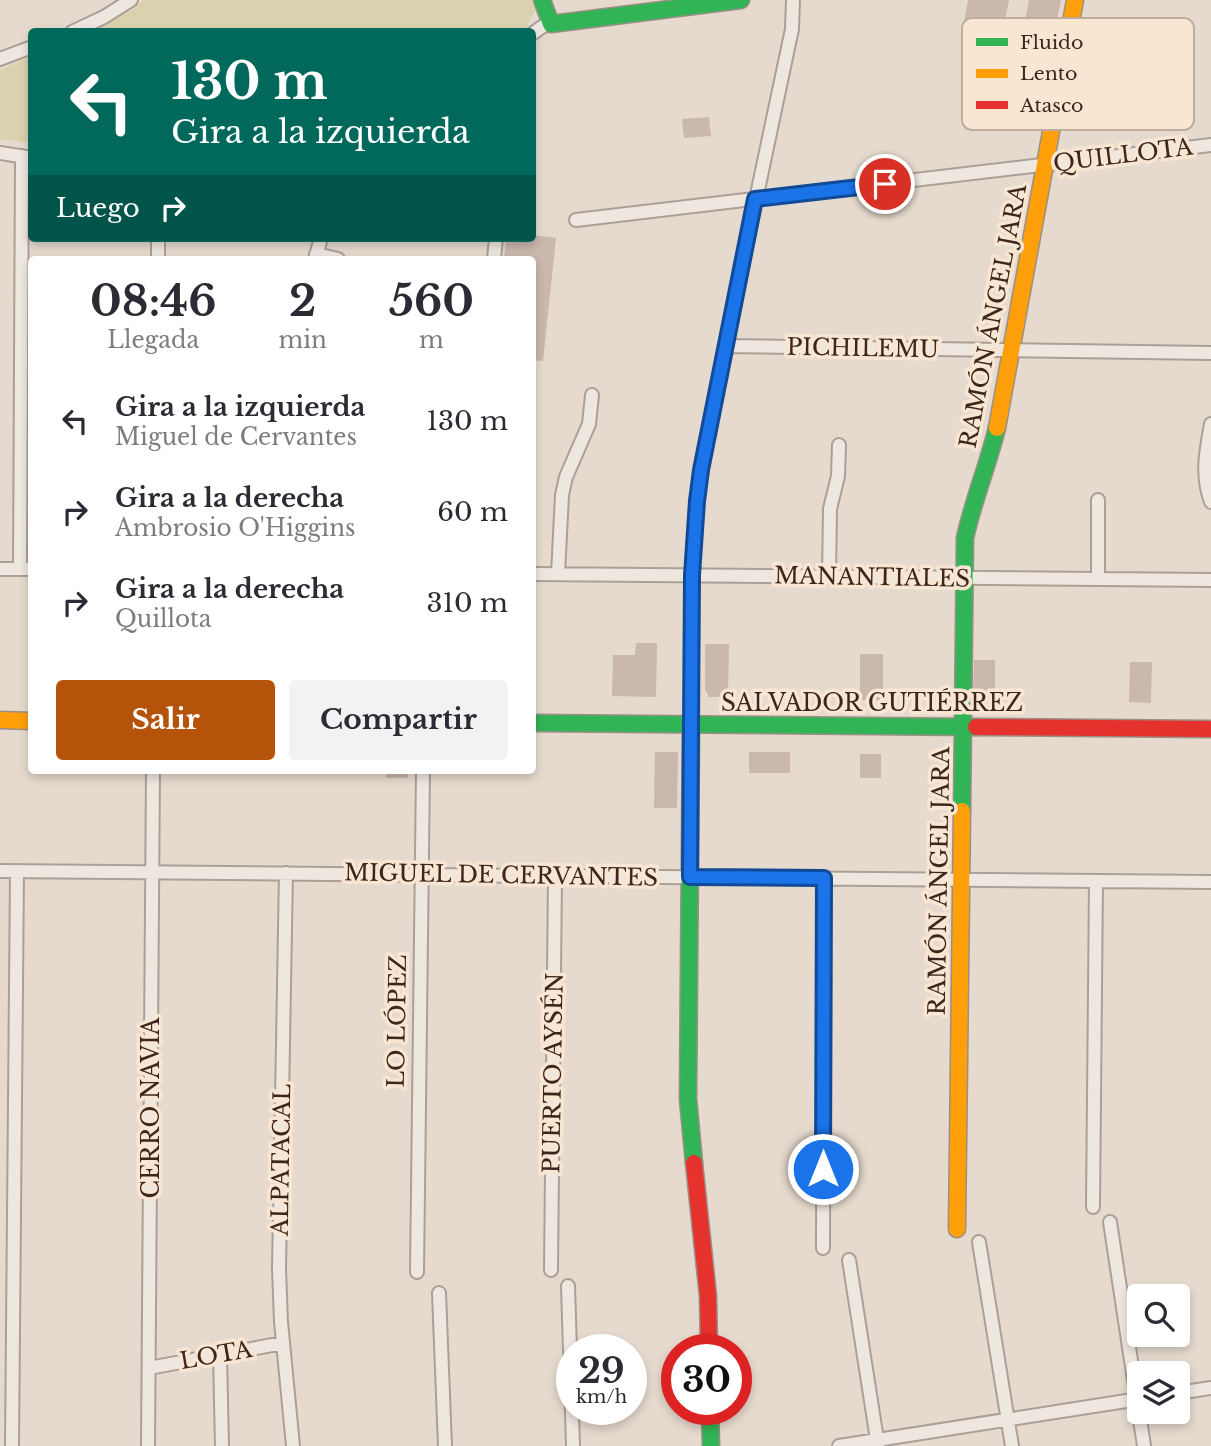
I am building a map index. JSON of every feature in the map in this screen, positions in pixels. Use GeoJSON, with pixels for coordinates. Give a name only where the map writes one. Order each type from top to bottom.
{"type":"FeatureCollection","features":[{"type":"Feature","properties":{"kind":"street"},"geometry":{"type":"LineString","coordinates":[[81,28],[131,0]]}},
{"type":"Feature","properties":{"kind":"street"},"geometry":{"type":"LineString","coordinates":[[542,0],[551,24]]}},
{"type":"Feature","properties":{"kind":"street"},"geometry":{"type":"LineString","coordinates":[[536,31],[551,24],[741,0]]}},
{"type":"Feature","properties":{"kind":"street"},"geometry":{"type":"LineString","coordinates":[[709,1334],[708,1296],[688,1115],[692,575],[697,501],[705,451],[792,29],[793,0]]}},
{"type":"Feature","properties":{"kind":"street","name":"RAMÓN ÁNGEL JARA"},"geometry":{"type":"LineString","coordinates":[[1073,18],[1076,0]]}},
{"type":"Feature","properties":{"kind":"street"},"geometry":{"type":"LineString","coordinates":[[0,59],[28,48]]}},
{"type":"Feature","properties":{"kind":"street","name":"RAMÓN ÁNGEL JARA"},"geometry":{"type":"LineString","coordinates":[[957,1229],[964,578],[967,527],[991,452],[1051,130]]}},
{"type":"Feature","properties":{"kind":"street","name":"QUILLOTA"},"geometry":{"type":"LineString","coordinates":[[576,220],[1211,145]]}},
{"type":"Feature","properties":{"kind":"street"},"geometry":{"type":"LineString","coordinates":[[0,153],[27,157],[26,569],[0,569]]}},
{"type":"Feature","properties":{"kind":"street","name":"PICHILEMU"},"geometry":{"type":"LineString","coordinates":[[725,346],[1211,354]]}},
{"type":"Feature","properties":{"kind":"street"},"geometry":{"type":"LineString","coordinates":[[558,574],[562,495],[566,477],[589,425],[592,395]]}},
{"type":"Feature","properties":{"kind":"street"},"geometry":{"type":"LineString","coordinates":[[1211,424],[1204,467],[1211,502]]}},
{"type":"Feature","properties":{"kind":"street"},"geometry":{"type":"LineString","coordinates":[[829,576],[830,515],[838,476],[839,445]]}},
{"type":"Feature","properties":{"kind":"street"},"geometry":{"type":"LineString","coordinates":[[1098,500],[1098,579]]}},
{"type":"Feature","properties":{"kind":"street","name":"MANANTIALES"},"geometry":{"type":"LineString","coordinates":[[536,574],[1211,580]]}},
{"type":"Feature","properties":{"kind":"street"},"geometry":{"type":"LineString","coordinates":[[0,720],[28,721]]}},
{"type":"Feature","properties":{"kind":"street","name":"SALVADOR GUTIÉRREZ"},"geometry":{"type":"LineString","coordinates":[[536,723],[1211,729]]}},
{"type":"Feature","properties":{"kind":"street","name":"CERRO NAVIA"},"geometry":{"type":"LineString","coordinates":[[148,1446],[153,774]]}},
{"type":"Feature","properties":{"kind":"street","name":"LO LÓPEZ"},"geometry":{"type":"LineString","coordinates":[[417,1272],[423,774]]}},
{"type":"Feature","properties":{"kind":"street","name":"MIGUEL DE CERVANTES"},"geometry":{"type":"LineString","coordinates":[[0,871],[1211,882]]}},
{"type":"Feature","properties":{"kind":"street"},"geometry":{"type":"LineString","coordinates":[[12,1446],[17,871]]}},
{"type":"Feature","properties":{"kind":"street","name":"ALPATACAL"},"geometry":{"type":"LineString","coordinates":[[286,873],[279,1302],[293,1446]]}},
{"type":"Feature","properties":{"kind":"street","name":"PUERTO AYSÉN"},"geometry":{"type":"LineString","coordinates":[[551,1270],[555,876]]}},
{"type":"Feature","properties":{"kind":"street"},"geometry":{"type":"LineString","coordinates":[[823,1248],[824,878]]}},
{"type":"Feature","properties":{"kind":"street"},"geometry":{"type":"LineString","coordinates":[[1093,1207],[1096,881]]}},
{"type":"Feature","properties":{"kind":"street"},"geometry":{"type":"LineString","coordinates":[[1110,1222],[1132,1361]]}},
{"type":"Feature","properties":{"kind":"street"},"geometry":{"type":"LineString","coordinates":[[979,1242],[1012,1446]]}},
{"type":"Feature","properties":{"kind":"street"},"geometry":{"type":"LineString","coordinates":[[849,1261],[878,1443]]}},
{"type":"Feature","properties":{"kind":"street"},"geometry":{"type":"LineString","coordinates":[[568,1286],[573,1446]]}},
{"type":"Feature","properties":{"kind":"street"},"geometry":{"type":"LineString","coordinates":[[439,1293],[445,1446]]}},
{"type":"Feature","properties":{"kind":"street","name":"LOTA"},"geometry":{"type":"LineString","coordinates":[[149,1367],[283,1343]]}},
{"type":"Feature","properties":{"kind":"street"},"geometry":{"type":"LineString","coordinates":[[219,1354],[222,1446]]}},
{"type":"Feature","properties":{"kind":"street"},"geometry":{"type":"LineString","coordinates":[[1190,1391],[1211,1388]]}},
{"type":"Feature","properties":{"kind":"street"},"geometry":{"type":"LineString","coordinates":[[839,1446],[878,1443],[1127,1401]]}},
{"type":"Feature","properties":{"kind":"street"},"geometry":{"type":"LineString","coordinates":[[1141,1424],[1144,1446]]}},
{"type":"Feature","properties":{"kind":"street"},"geometry":{"type":"LineString","coordinates":[[710,1425],[711,1446]]}},
{"type":"Feature","properties":{"kind":"shaded area"},"geometry":{"type":"Polygon","coordinates":[[[143,0],[531,0],[535,11],[525,28],[94,28],[134,9],[143,0]]]}},
{"type":"Feature","properties":{"kind":"shaded area"},"geometry":{"type":"Polygon","coordinates":[[[28,58],[28,143],[0,139],[0,70],[28,58]]]}},
{"type":"Feature","properties":{"kind":"building"},"geometry":{"type":"Polygon","coordinates":[[[968,0],[1009,0],[1005,18],[965,18],[968,0]]]}},
{"type":"Feature","properties":{"kind":"building"},"geometry":{"type":"Polygon","coordinates":[[[1029,0],[1061,0],[1057,18],[1026,18],[1029,0]]]}},
{"type":"Feature","properties":{"kind":"building"},"geometry":{"type":"Polygon","coordinates":[[[709,117],[711,136],[684,138],[682,119],[709,117]]]}},
{"type":"Feature","properties":{"kind":"building"},"geometry":{"type":"Polygon","coordinates":[[[536,236],[556,238],[543,361],[536,360],[536,256],[504,256],[506,242],[536,242],[536,236]]]}},
{"type":"Feature","properties":{"kind":"building"},"geometry":{"type":"Polygon","coordinates":[[[636,643],[657,643],[656,697],[612,696],[613,655],[635,655],[636,643]]]}},
{"type":"Feature","properties":{"kind":"building"},"geometry":{"type":"Polygon","coordinates":[[[705,644],[729,644],[728,697],[709,697],[705,690],[705,644]]]}},
{"type":"Feature","properties":{"kind":"building"},"geometry":{"type":"Polygon","coordinates":[[[860,654],[883,654],[883,700],[860,700],[860,654]]]}},
{"type":"Feature","properties":{"kind":"building"},"geometry":{"type":"Polygon","coordinates":[[[974,660],[995,660],[995,700],[978,700],[973,692],[974,660]]]}},
{"type":"Feature","properties":{"kind":"building"},"geometry":{"type":"Polygon","coordinates":[[[1130,662],[1152,662],[1151,703],[1129,702],[1130,662]]]}},
{"type":"Feature","properties":{"kind":"building"},"geometry":{"type":"Polygon","coordinates":[[[655,752],[678,752],[677,808],[654,808],[655,752]]]}},
{"type":"Feature","properties":{"kind":"building"},"geometry":{"type":"Polygon","coordinates":[[[749,752],[790,752],[790,773],[749,773],[749,752]]]}},
{"type":"Feature","properties":{"kind":"building"},"geometry":{"type":"Polygon","coordinates":[[[860,754],[881,754],[881,778],[860,778],[860,754]]]}},
{"type":"Feature","properties":{"kind":"building"},"geometry":{"type":"Polygon","coordinates":[[[386,774],[408,774],[408,778],[386,778],[386,774]]]}},
{"type":"Feature","properties":{"kind":"traffic: fast"},"geometry":{"type":"LineString","coordinates":[[542,0],[551,24],[741,0]]}},
{"type":"Feature","properties":{"kind":"traffic: fast"},"geometry":{"type":"LineString","coordinates":[[962,811],[965,538],[997,428]]}},
{"type":"Feature","properties":{"kind":"traffic: fast"},"geometry":{"type":"LineString","coordinates":[[536,723],[976,727]]}},
{"type":"Feature","properties":{"kind":"traffic: fast"},"geometry":{"type":"LineString","coordinates":[[691,724],[688,1099],[694,1163]]}},
{"type":"Feature","properties":{"kind":"traffic: fast"},"geometry":{"type":"LineString","coordinates":[[710,1425],[711,1446]]}},
{"type":"Feature","properties":{"kind":"traffic: slow"},"geometry":{"type":"LineString","coordinates":[[1072,18],[1075,0]]}},
{"type":"Feature","properties":{"kind":"traffic: slow"},"geometry":{"type":"LineString","coordinates":[[997,428],[1051,130]]}},
{"type":"Feature","properties":{"kind":"traffic: slow"},"geometry":{"type":"LineString","coordinates":[[0,720],[28,721]]}},
{"type":"Feature","properties":{"kind":"traffic: slow"},"geometry":{"type":"LineString","coordinates":[[957,1229],[962,811]]}},
{"type":"Feature","properties":{"kind":"traffic: jam"},"geometry":{"type":"LineString","coordinates":[[976,727],[1211,729]]}},
{"type":"Feature","properties":{"kind":"traffic: jam"},"geometry":{"type":"LineString","coordinates":[[694,1163],[708,1296],[709,1334]]}},
{"type":"Feature","properties":{"kind":"route"},"geometry":{"type":"LineString","coordinates":[[823,1169],[824,878],[690,877],[692,575],[695,525],[706,441],[755,199],[885,184]]}}]}
